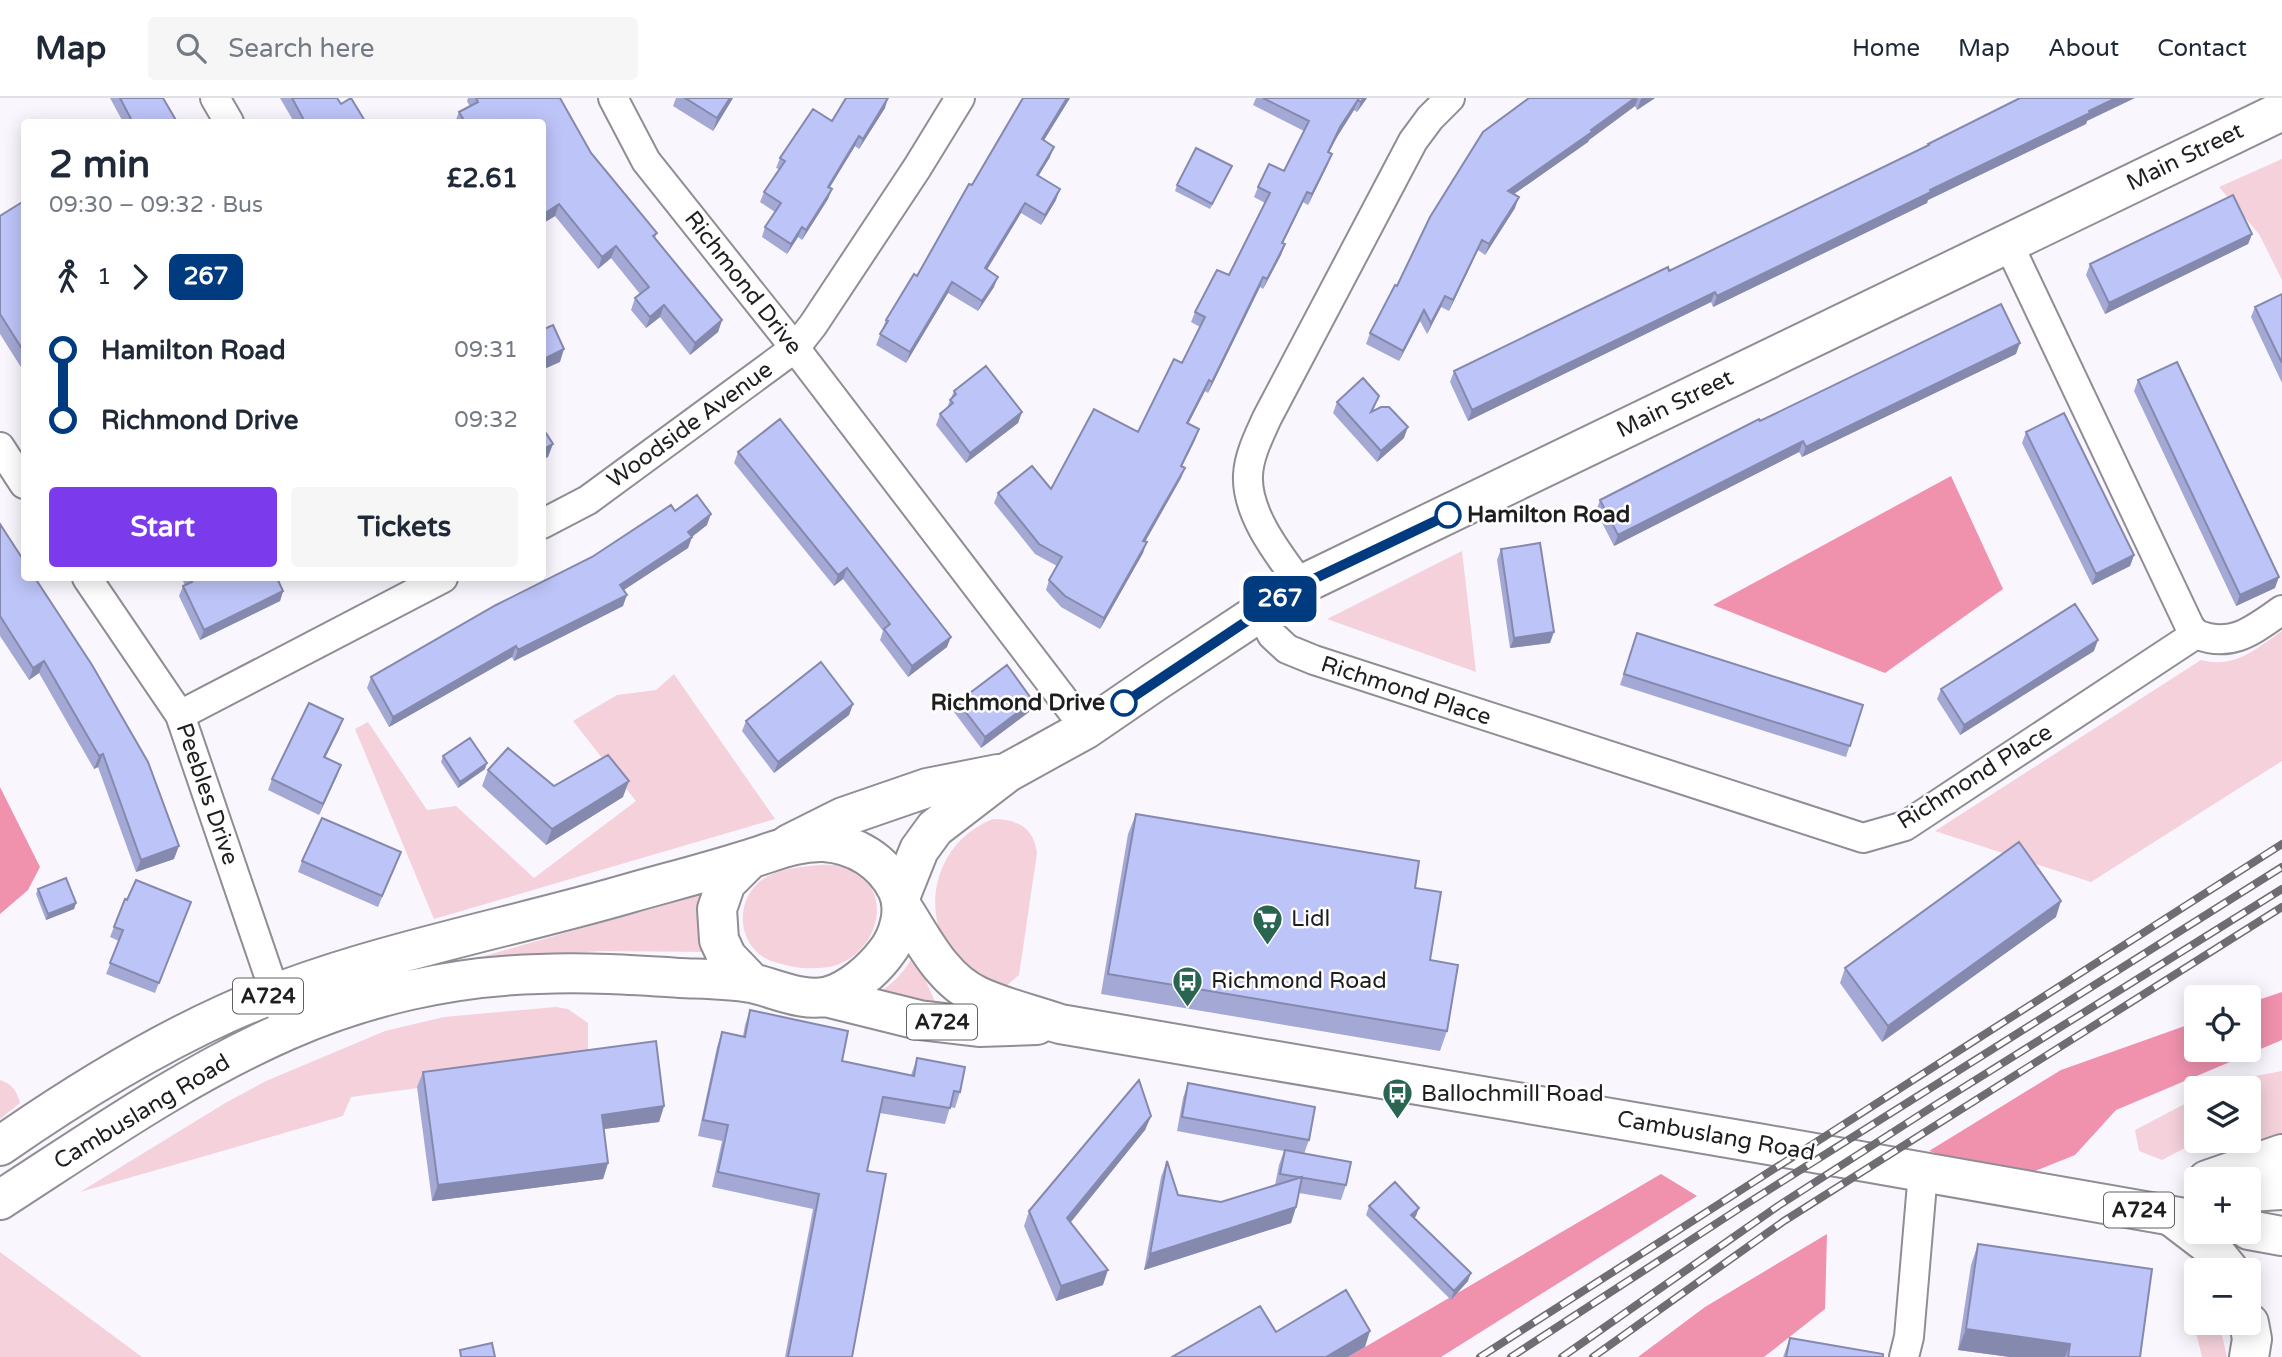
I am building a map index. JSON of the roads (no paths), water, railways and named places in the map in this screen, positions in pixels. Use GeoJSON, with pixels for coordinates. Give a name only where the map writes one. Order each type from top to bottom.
{"type":"FeatureCollection","features":[{"type":"Feature","properties":{"kind":"main road","name":"Main Street"},"geometry":{"type":"LineString","coordinates":[[1086,729],[1301,585],[2282,111]]}},
{"type":"Feature","properties":{"kind":"main road"},"geometry":{"type":"LineString","coordinates":[[1008,772],[927,788],[843,817],[789,844],[750,859],[726,883],[717,909],[719,940],[727,957],[752,983],[802,996],[826,997],[851,986],[887,952],[896,935],[902,901],[919,850],[935,828],[1008,772],[1086,729]]}},
{"type":"Feature","properties":{"kind":"main road"},"geometry":{"type":"LineString","coordinates":[[789,844],[826,842],[866,855],[879,863],[891,877],[902,901]]}},
{"type":"Feature","properties":{"kind":"main road","name":"A724"},"geometry":{"type":"LineString","coordinates":[[0,1146],[63,1103],[136,1059],[225,1014],[275,993],[353,967],[563,913],[750,859]]}},
{"type":"Feature","properties":{"kind":"main road","name":"A724"},"geometry":{"type":"LineString","coordinates":[[902,901],[937,961],[955,981],[977,996],[1060,1024]]}},
{"type":"Feature","properties":{"kind":"main road","name":"A724"},"geometry":{"type":"LineString","coordinates":[[288,1030],[377,999],[416,988],[458,981],[535,974],[613,974],[752,983]]}},
{"type":"Feature","properties":{"kind":"main road","name":"A724"},"geometry":{"type":"LineString","coordinates":[[826,997],[919,1020],[979,1027],[1060,1024]]}},
{"type":"Feature","properties":{"kind":"main road","name":"Cambuslang Road"},"geometry":{"type":"LineString","coordinates":[[1060,1024],[2081,1199],[2184,1200]]}},
{"type":"Feature","properties":{"kind":"main road","name":"Cambuslang Road"},"geometry":{"type":"LineString","coordinates":[[0,1200],[171,1092],[219,1064],[288,1030]]}},
{"type":"Feature","properties":{"kind":"main road"},"geometry":{"type":"LineString","coordinates":[[2244,1167],[2282,1154]]}},
{"type":"Feature","properties":{"kind":"main road"},"geometry":{"type":"LineString","coordinates":[[2261,1191],[2282,1190]]}},
{"type":"Feature","properties":{"kind":"main road"},"geometry":{"type":"LineString","coordinates":[[2261,1232],[2282,1236]]}},
{"type":"Feature","properties":{"kind":"main road"},"geometry":{"type":"LineString","coordinates":[[2208,1244],[2219,1258]]}},
{"type":"Feature","properties":{"kind":"main road"},"geometry":{"type":"LineString","coordinates":[[2249,1357],[2251,1335]]}},
{"type":"Feature","properties":{"kind":"street"},"geometry":{"type":"LineString","coordinates":[[215,98],[227,119]]}},
{"type":"Feature","properties":{"kind":"street","name":"Richmond Drive"},"geometry":{"type":"LineString","coordinates":[[613,98],[646,161],[795,348],[1086,729]]}},
{"type":"Feature","properties":{"kind":"street","name":"Woodside Avenue"},"geometry":{"type":"LineString","coordinates":[[546,522],[588,500],[795,348],[813,325],[960,98]]}},
{"type":"Feature","properties":{"kind":"street"},"geometry":{"type":"LineString","coordinates":[[1301,585],[1268,540],[1256,512],[1248,488],[1252,453],[1267,418],[1413,141],[1430,118],[1450,98]]}},
{"type":"Feature","properties":{"kind":"street"},"geometry":{"type":"LineString","coordinates":[[2008,243],[2190,627],[2196,634],[2208,639],[2234,639],[2254,630],[2282,610]]}},
{"type":"Feature","properties":{"kind":"street"},"geometry":{"type":"LineString","coordinates":[[0,447],[21,479]]}},
{"type":"Feature","properties":{"kind":"street","name":"Peebles Drive"},"geometry":{"type":"LineString","coordinates":[[90,581],[180,715],[288,1030]]}},
{"type":"Feature","properties":{"kind":"street"},"geometry":{"type":"LineString","coordinates":[[180,715],[437,581]]}},
{"type":"Feature","properties":{"kind":"street","name":"Richmond Place"},"geometry":{"type":"LineString","coordinates":[[1259,612],[1272,635],[1287,649],[1314,660],[1863,838],[1905,826],[2196,634]]}},
{"type":"Feature","properties":{"kind":"street"},"geometry":{"type":"LineString","coordinates":[[1904,1357],[1909,1337],[1923,1172]]}},
{"type":"Feature","properties":{"kind":"railway"},"geometry":{"type":"LineString","coordinates":[[1480,1357],[2282,844]]}},
{"type":"Feature","properties":{"kind":"railway"},"geometry":{"type":"LineString","coordinates":[[1511,1357],[1740,1208],[2282,867]]}},
{"type":"Feature","properties":{"kind":"railway"},"geometry":{"type":"LineString","coordinates":[[1562,1357],[1778,1206],[2282,889]]}},
{"type":"Feature","properties":{"kind":"railway"},"geometry":{"type":"LineString","coordinates":[[1593,1357],[1784,1221],[2282,907]]}},
{"type":"Feature","properties":{"kind":"place","name":"Hamilton Road"},"geometry":{"type":"Point","coordinates":[1448,515]}},
{"type":"Feature","properties":{"kind":"place","name":"Richmond Drive"},"geometry":{"type":"Point","coordinates":[1124,703]}},
{"type":"Feature","properties":{"kind":"place","name":"Lidl"},"geometry":{"type":"Point","coordinates":[1268,946]}},
{"type":"Feature","properties":{"kind":"place","name":"Richmond Road"},"geometry":{"type":"Point","coordinates":[1188,1008]}},
{"type":"Feature","properties":{"kind":"place","name":"Ballochmill Road"},"geometry":{"type":"Point","coordinates":[1398,1121]}}]}
